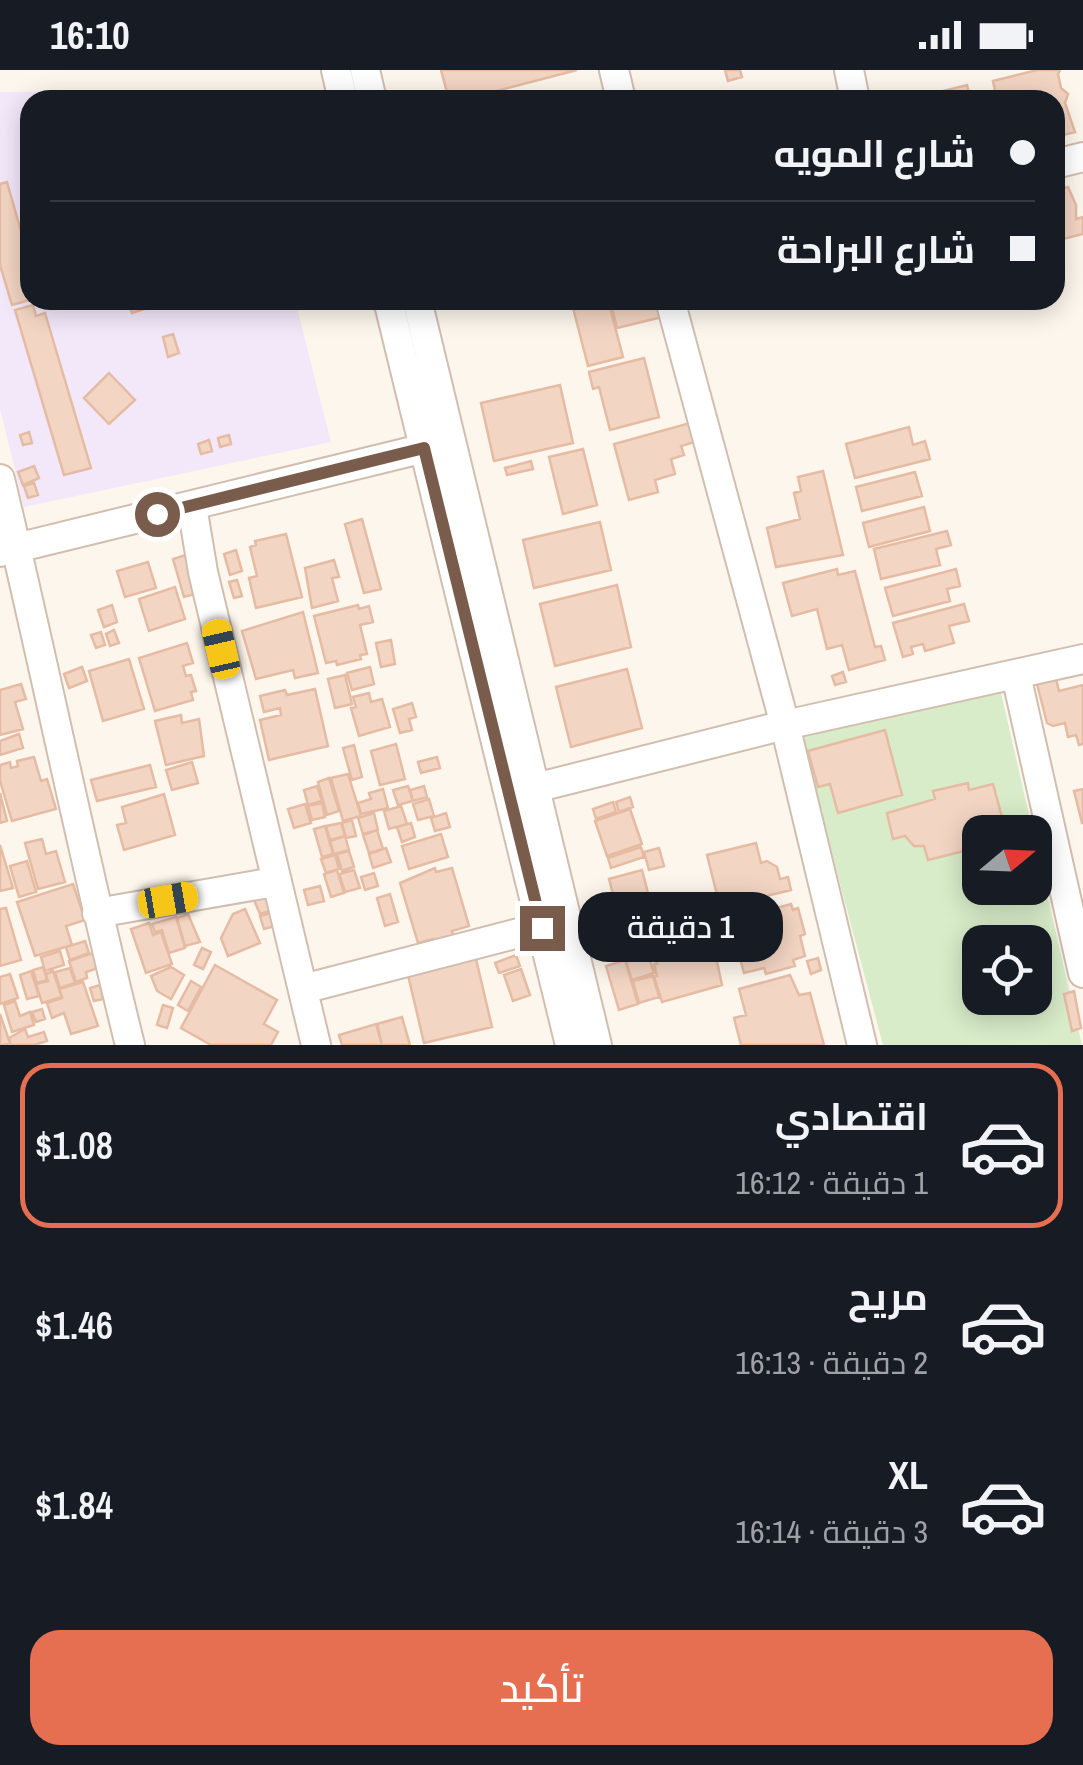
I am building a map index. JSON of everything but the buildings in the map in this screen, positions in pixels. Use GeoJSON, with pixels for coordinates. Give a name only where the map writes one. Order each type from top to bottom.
{"type":"FeatureCollection","features":[{"type":"Feature","properties":{"kind":"street"},"geometry":{"type":"LineString","coordinates":[[390,310],[570,1045]]}},
{"type":"Feature","properties":{"kind":"street"},"geometry":{"type":"LineString","coordinates":[[418,310],[598,1045]]}},
{"type":"Feature","properties":{"kind":"street"},"geometry":{"type":"LineString","coordinates":[[673,310],[784,725],[862,1045]]}},
{"type":"Feature","properties":{"kind":"street"},"geometry":{"type":"LineString","coordinates":[[8,550],[424,448]]}},
{"type":"Feature","properties":{"kind":"street"},"geometry":{"type":"LineString","coordinates":[[0,478],[8,550],[97,913],[122,1043]]}},
{"type":"Feature","properties":{"kind":"street"},"geometry":{"type":"LineString","coordinates":[[192,506],[274,882],[316,1045]]}},
{"type":"Feature","properties":{"kind":"street"},"geometry":{"type":"LineString","coordinates":[[534,788],[784,725],[1083,659]]}},
{"type":"Feature","properties":{"kind":"street"},"geometry":{"type":"LineString","coordinates":[[1016,675],[1083,972]]}},
{"type":"Feature","properties":{"kind":"street"},"geometry":{"type":"LineString","coordinates":[[97,913],[274,882]]}},
{"type":"Feature","properties":{"kind":"street"},"geometry":{"type":"LineString","coordinates":[[302,990],[542,928]]}},
{"type":"Feature","properties":{"kind":"shaded area"},"geometry":{"type":"Polygon","coordinates":[[[0,92],[20,92],[20,310],[298,310],[331,442],[24,507],[0,409],[0,92]]]}},
{"type":"Feature","properties":{"kind":"green space"},"geometry":{"type":"Polygon","coordinates":[[[1001,693],[1029,815],[962,815],[962,905],[1050,905],[1082,1045],[883,1045],[801,737],[1001,693]]]}},
{"type":"Feature","properties":{"kind":"route"},"geometry":{"type":"LineString","coordinates":[[157,514],[424,448],[542,928]]}}]}
